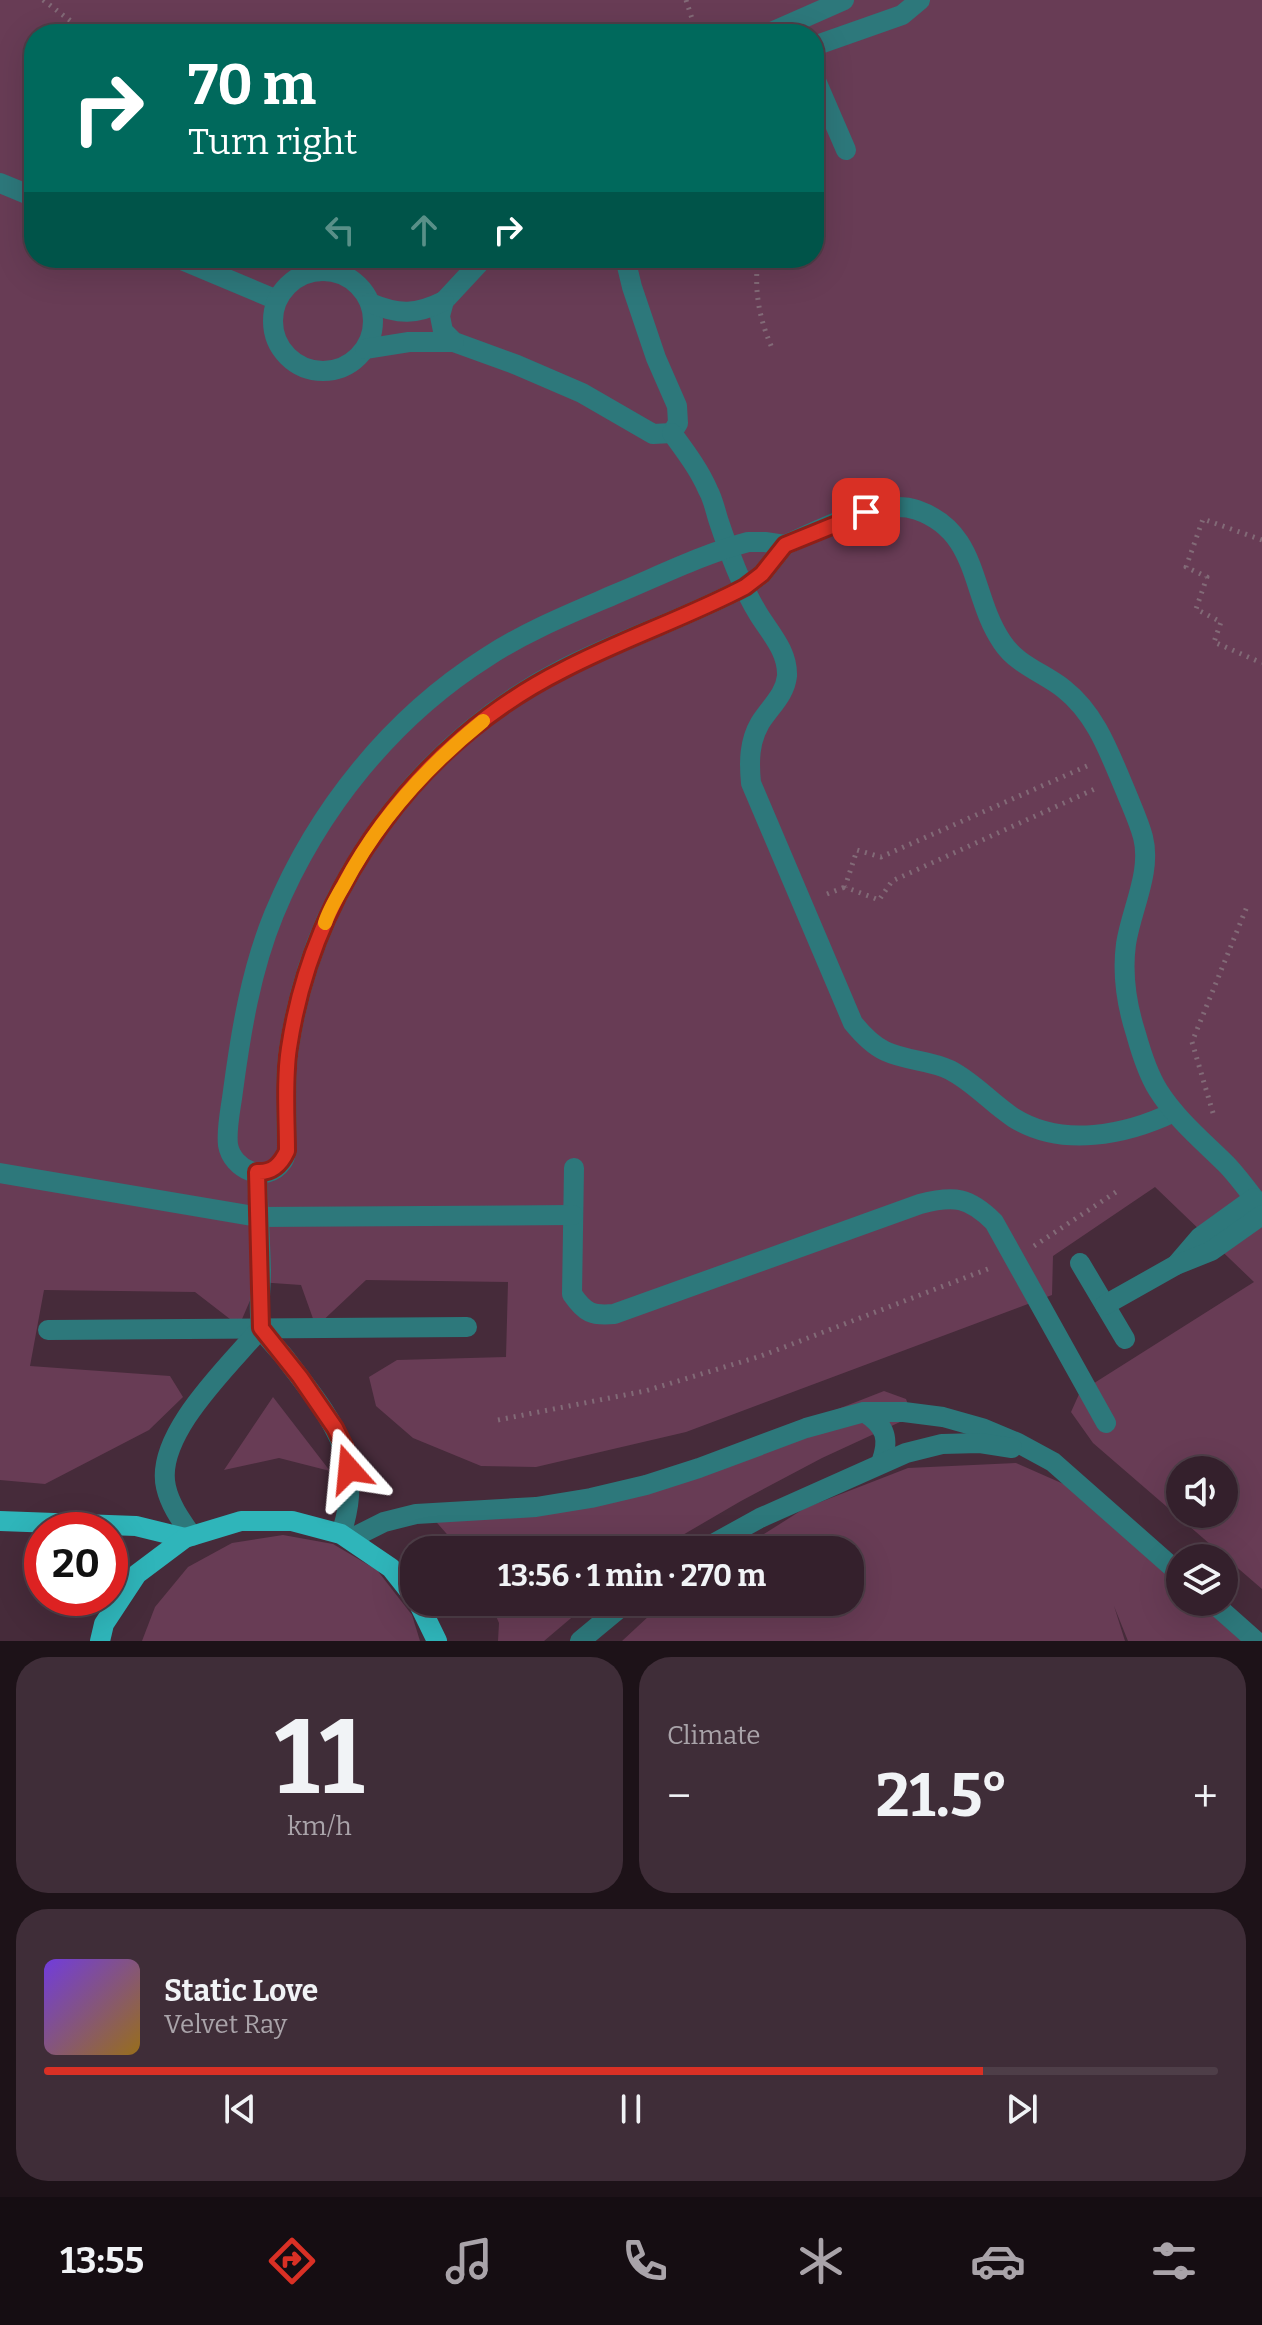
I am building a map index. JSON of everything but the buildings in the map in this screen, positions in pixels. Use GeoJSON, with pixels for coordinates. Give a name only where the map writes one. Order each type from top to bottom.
{"type":"FeatureCollection","features":[{"type":"Feature","properties":{"kind":"main road"},"geometry":{"type":"LineString","coordinates":[[0,1521],[136,1526],[188,1537]]}},
{"type":"Feature","properties":{"kind":"main road"},"geometry":{"type":"LineString","coordinates":[[100,1641],[104,1624],[137,1574],[188,1537],[241,1521],[292,1521],[346,1537],[391,1568],[400,1579]]}},
{"type":"Feature","properties":{"kind":"main road"},"geometry":{"type":"LineString","coordinates":[[425,1616],[437,1641]]}},
{"type":"Feature","properties":{"kind":"lane"},"geometry":{"type":"LineString","coordinates":[[802,24],[844,0]]}},
{"type":"Feature","properties":{"kind":"lane"},"geometry":{"type":"LineString","coordinates":[[824,42],[902,15],[920,0]]}},
{"type":"Feature","properties":{"kind":"lane"},"geometry":{"type":"LineString","coordinates":[[824,99],[846,150]]}},
{"type":"Feature","properties":{"kind":"lane"},"geometry":{"type":"LineString","coordinates":[[0,183],[24,193]]}},
{"type":"Feature","properties":{"kind":"lane"},"geometry":{"type":"LineString","coordinates":[[201,268],[277,300]]}},
{"type":"Feature","properties":{"kind":"lane"},"geometry":{"type":"LineString","coordinates":[[370,303],[408,313],[427,310],[444,301],[475,268]]}},
{"type":"Feature","properties":{"kind":"lane"},"geometry":{"type":"LineString","coordinates":[[365,349],[409,342],[454,342],[582,393],[653,434],[672,433],[678,423],[677,406],[656,358],[627,268]]}},
{"type":"Feature","properties":{"kind":"lane"},"geometry":{"type":"LineString","coordinates":[[324,272],[343,276],[359,287],[370,303],[371,338],[350,364],[330,371],[309,369],[290,359],[277,342],[273,321],[277,300],[288,285],[305,275],[324,272]]}},
{"type":"Feature","properties":{"kind":"lane"},"geometry":{"type":"LineString","coordinates":[[444,301],[440,316],[443,331],[454,342]]}},
{"type":"Feature","properties":{"kind":"lane"},"geometry":{"type":"LineString","coordinates":[[672,433],[710,492],[745,587],[758,614],[778,642],[784,658],[787,675],[782,693],[760,724],[752,743],[749,763],[751,783],[853,1023],[867,1040],[885,1051],[947,1069],[984,1092],[1017,1119],[1046,1131],[1078,1135],[1107,1133],[1153,1122],[1174,1112]]}},
{"type":"Feature","properties":{"kind":"lane"},"geometry":{"type":"LineString","coordinates":[[785,545],[748,542],[728,547],[547,623],[487,657],[422,706],[383,744],[339,796],[303,854],[273,915],[252,980],[239,1047],[228,1147],[235,1163],[249,1172],[265,1173],[282,1163],[287,1151],[289,1050],[303,982],[327,917],[359,855],[400,799],[448,749],[502,705],[562,670],[745,587],[762,574],[785,545],[866,512],[890,507],[914,509],[937,519],[955,535],[968,555],[990,620],[1003,645],[1023,665],[1048,678],[1078,702],[1100,733],[1139,825],[1146,853],[1126,945],[1125,975],[1128,1004],[1146,1062],[1157,1089],[1174,1112],[1230,1168],[1259,1207],[1200,1237],[1176,1265],[1105,1305]]}},
{"type":"Feature","properties":{"kind":"lane"},"geometry":{"type":"LineString","coordinates":[[574,1168],[572,1294],[581,1308],[597,1316],[614,1314],[938,1199],[960,1199],[979,1207],[994,1222],[1106,1423]]}},
{"type":"Feature","properties":{"kind":"lane"},"geometry":{"type":"LineString","coordinates":[[257,1172],[261,1328],[318,1402],[345,1448],[351,1492],[346,1537],[416,1514],[536,1507],[591,1498],[699,1468],[806,1428],[864,1412],[904,1412],[943,1417],[982,1428],[1053,1462],[1166,1562]]}},
{"type":"Feature","properties":{"kind":"lane"},"geometry":{"type":"LineString","coordinates":[[0,1173],[259,1217],[573,1215]]}},
{"type":"Feature","properties":{"kind":"lane"},"geometry":{"type":"LineString","coordinates":[[1080,1263],[1125,1339]]}},
{"type":"Feature","properties":{"kind":"lane"},"geometry":{"type":"LineString","coordinates":[[48,1330],[467,1327]]}},
{"type":"Feature","properties":{"kind":"lane"},"geometry":{"type":"LineString","coordinates":[[188,1537],[165,1485],[165,1465],[170,1445],[199,1400],[261,1328]]}},
{"type":"Feature","properties":{"kind":"lane"},"geometry":{"type":"LineString","coordinates":[[864,1412],[877,1421],[885,1433],[886,1449],[881,1463]]}},
{"type":"Feature","properties":{"kind":"lane"},"geometry":{"type":"LineString","coordinates":[[727,1536],[881,1463],[942,1444],[980,1443],[1017,1449],[1053,1462]]}},
{"type":"Feature","properties":{"kind":"lane"},"geometry":{"type":"LineString","coordinates":[[580,1641],[610,1616]]}},
{"type":"Feature","properties":{"kind":"lane"},"geometry":{"type":"LineString","coordinates":[[1228,1616],[1256,1641]]}},
{"type":"Feature","properties":{"kind":"path"},"geometry":{"type":"LineString","coordinates":[[43,0],[75,24]]}},
{"type":"Feature","properties":{"kind":"path"},"geometry":{"type":"LineString","coordinates":[[686,0],[694,24]]}},
{"type":"Feature","properties":{"kind":"path"},"geometry":{"type":"LineString","coordinates":[[757,268],[757,305],[772,348]]}},
{"type":"Feature","properties":{"kind":"path"},"geometry":{"type":"LineString","coordinates":[[1262,540],[1203,519],[1186,567],[1207,577],[1196,609],[1221,622],[1214,642],[1262,663]]}},
{"type":"Feature","properties":{"kind":"path"},"geometry":{"type":"LineString","coordinates":[[1110,755],[881,857],[857,850],[845,887],[879,900],[892,881],[1120,777]]}},
{"type":"Feature","properties":{"kind":"path"},"geometry":{"type":"LineString","coordinates":[[1217,1126],[1192,1042],[1248,904]]}},
{"type":"Feature","properties":{"kind":"path"},"geometry":{"type":"LineString","coordinates":[[498,1420],[645,1391],[761,1356],[1015,1259],[1116,1192]]}},
{"type":"Feature","properties":{"kind":"shaded area"},"geometry":{"type":"Polygon","coordinates":[[[0,0],[1262,0],[1262,1589],[1238,1568],[1238,1544],[1210,1544],[1191,1528],[1238,1528],[1238,1456],[1166,1456],[1166,1506],[1093,1443],[1071,1412],[1080,1392],[1254,1282],[1155,1187],[1053,1256],[1052,1295],[686,1432],[536,1467],[481,1466],[413,1438],[376,1406],[369,1377],[397,1360],[506,1357],[508,1282],[366,1280],[316,1327],[301,1285],[258,1282],[239,1326],[195,1292],[44,1290],[30,1366],[170,1376],[183,1397],[149,1430],[45,1484],[0,1480],[0,0]]]}},
{"type":"Feature","properties":{"kind":"shaded area"},"geometry":{"type":"Polygon","coordinates":[[[884,1391],[906,1399],[909,1407],[900,1422],[822,1458],[681,1536],[449,1536],[423,1507],[461,1507],[592,1491],[682,1470],[884,1391]]]}},
{"type":"Feature","properties":{"kind":"shaded area"},"geometry":{"type":"Polygon","coordinates":[[[273,1397],[330,1471],[279,1458],[224,1470],[273,1397]]]}},
{"type":"Feature","properties":{"kind":"shaded area"},"geometry":{"type":"Polygon","coordinates":[[[1016,1463],[1075,1489],[1166,1572],[1166,1616],[1214,1616],[1242,1641],[1128,1641],[1114,1606],[1125,1641],[622,1641],[649,1616],[864,1616],[864,1536],[761,1536],[805,1508],[908,1468],[1016,1463]]]}},
{"type":"Feature","properties":{"kind":"shaded area"},"geometry":{"type":"Polygon","coordinates":[[[283,1535],[333,1544],[377,1570],[400,1600],[400,1616],[412,1616],[420,1641],[142,1641],[155,1607],[188,1567],[232,1543],[283,1535]]]}},
{"type":"Feature","properties":{"kind":"shaded area"},"geometry":{"type":"Polygon","coordinates":[[[496,1616],[573,1616],[544,1641],[498,1641],[499,1623],[496,1616]]]}},
{"type":"Feature","properties":{"kind":"slow traffic"},"geometry":{"type":"LineString","coordinates":[[325,923],[359,855],[400,799],[448,749],[483,721]]}},
{"type":"Feature","properties":{"kind":"route"},"geometry":{"type":"LineString","coordinates":[[349,1469],[345,1448],[335,1428],[261,1328],[257,1172],[265,1173],[282,1163],[287,1151],[289,1050],[303,982],[327,917],[359,855],[400,799],[448,749],[502,705],[562,670],[745,587],[762,574],[785,545],[866,512]]}}]}
